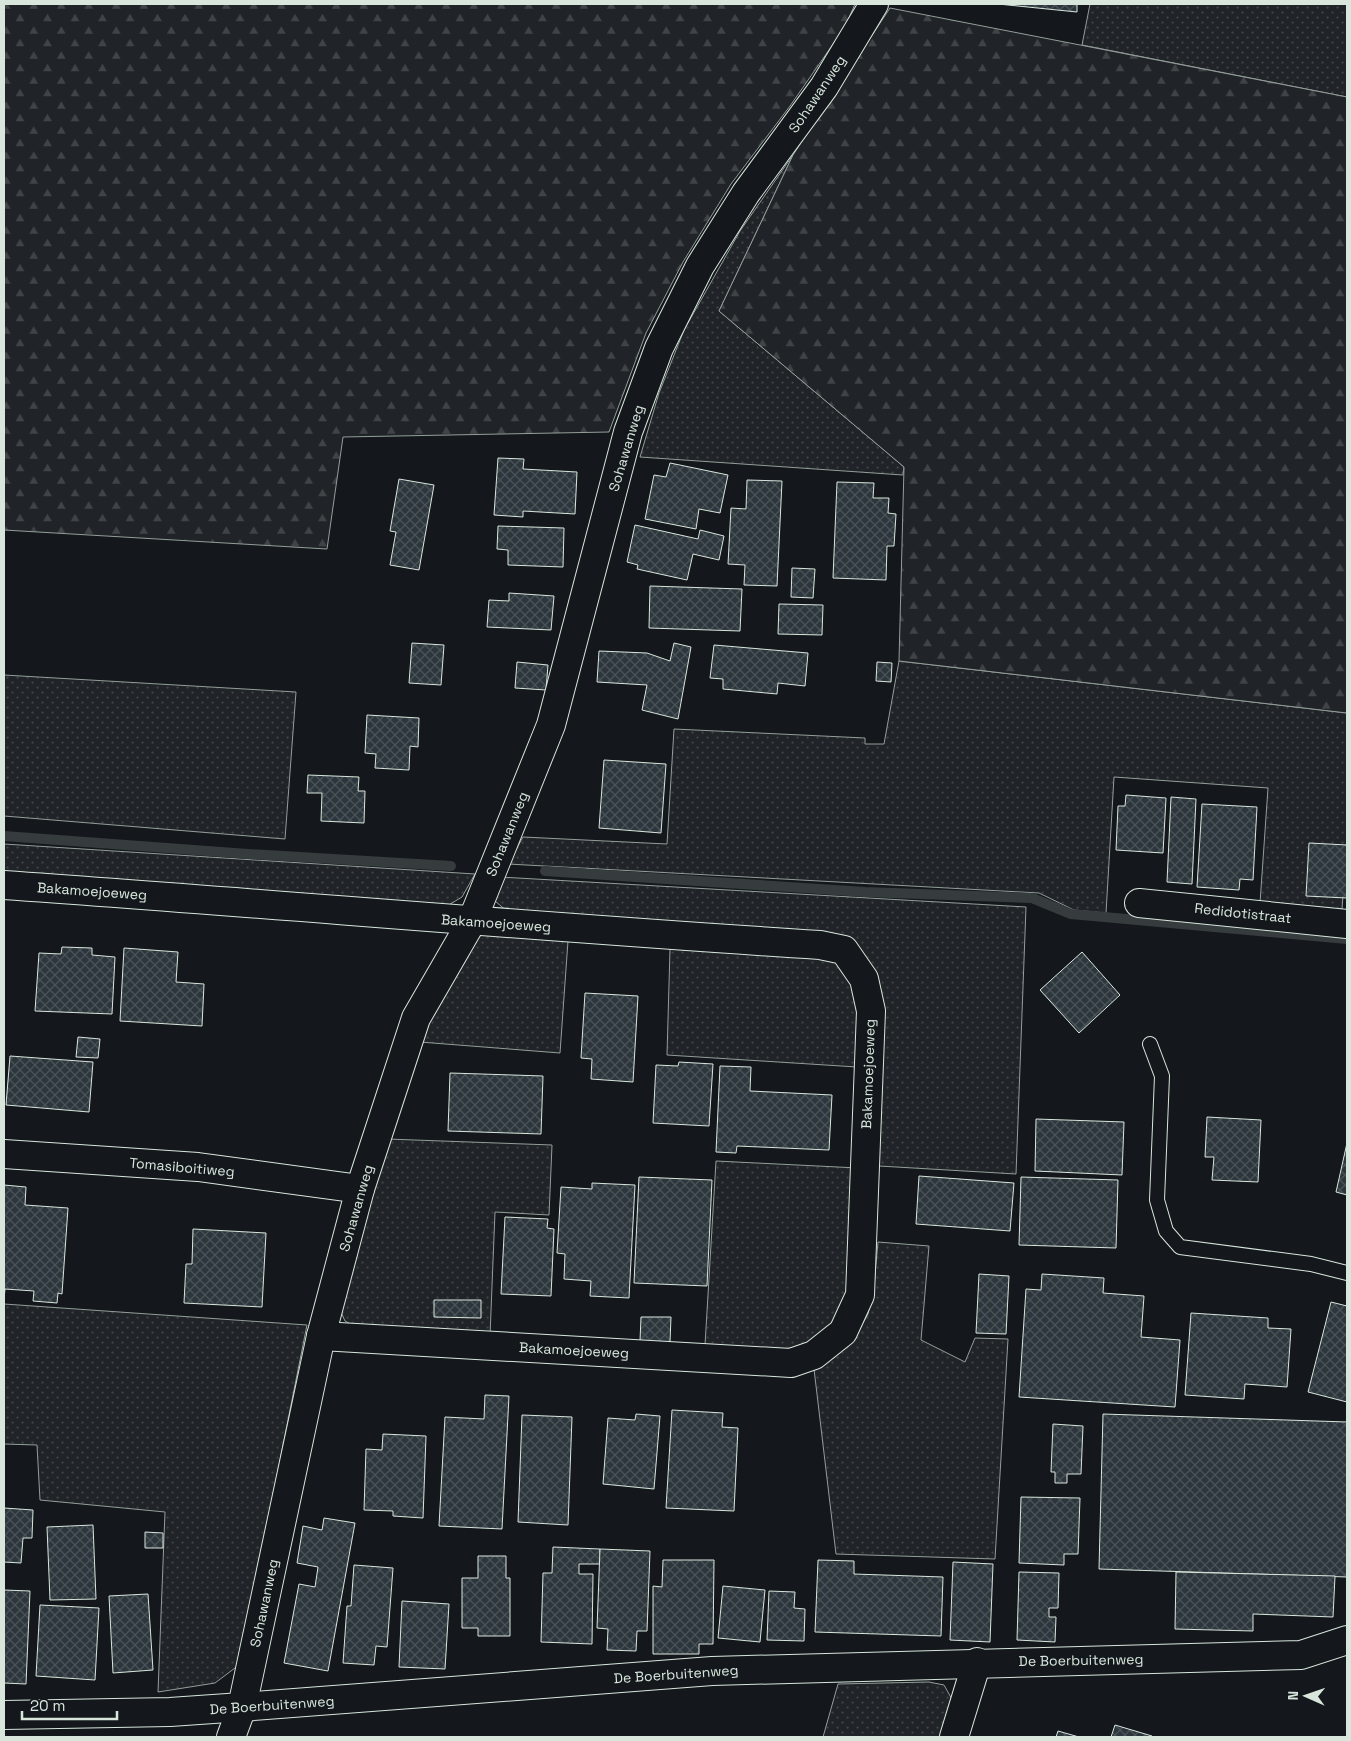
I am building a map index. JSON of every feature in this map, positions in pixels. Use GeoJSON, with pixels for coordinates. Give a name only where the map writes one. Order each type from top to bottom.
{"type":"FeatureCollection","features":[{"type":"Feature","properties":{"kind":"street","name":"Sohawanweg"},"geometry":{"type":"LineString","coordinates":[[230,1737],[242,1707],[321,1336],[360,1189],[416,1018],[472,921],[551,725],[628,432],[659,348],[700,266],[746,193],[824,87],[874,4]]}},
{"type":"Feature","properties":{"kind":"street","name":"Bakamoejoeweg"},"geometry":{"type":"LineString","coordinates":[[4,885],[246,902],[472,921],[820,945],[844,950],[864,979],[871,1011],[860,1295],[843,1332],[814,1355],[792,1363],[321,1336]]}},
{"type":"Feature","properties":{"kind":"street","name":"Redidotistraat"},"geometry":{"type":"LineString","coordinates":[[1140,903],[1347,924]]}},
{"type":"Feature","properties":{"kind":"street","name":"Tomasiboitiweg"},"geometry":{"type":"LineString","coordinates":[[4,1154],[198,1167],[360,1189]]}},
{"type":"Feature","properties":{"kind":"street","name":"De Boerbuitenweg"},"geometry":{"type":"LineString","coordinates":[[4,1715],[170,1712],[712,1671],[977,1662],[1301,1655],[1347,1640]]}},
{"type":"Feature","properties":{"kind":"street"},"geometry":{"type":"LineString","coordinates":[[954,1737],[977,1662]]}},
{"type":"Feature","properties":{"kind":"lane"},"geometry":{"type":"LineString","coordinates":[[1150,1044],[1162,1076],[1158,1200],[1166,1231],[1180,1247],[1311,1264],[1347,1273]]}},
{"type":"Feature","properties":{"kind":"green space"},"geometry":{"type":"Polygon","coordinates":[[[4,4],[855,4],[845,27],[790,106],[731,184],[683,262],[646,333],[609,432],[343,437],[327,549],[4,530],[4,4]]]}},
{"type":"Feature","properties":{"kind":"green space"},"geometry":{"type":"Polygon","coordinates":[[[1090,4],[1347,4],[1347,97],[1082,45],[1090,4]]]}},
{"type":"Feature","properties":{"kind":"green space"},"geometry":{"type":"Polygon","coordinates":[[[890,8],[1347,97],[1347,713],[899,661],[904,467],[719,311],[793,155],[890,8]]]}},
{"type":"Feature","properties":{"kind":"green space"},"geometry":{"type":"Polygon","coordinates":[[[793,155],[719,311],[904,467],[903,475],[640,457],[659,393],[684,330],[740,231],[793,155]]]}},
{"type":"Feature","properties":{"kind":"green space"},"geometry":{"type":"Polygon","coordinates":[[[899,661],[1347,713],[1347,837],[1342,909],[1260,903],[1268,788],[1114,777],[1106,913],[1074,910],[1039,893],[508,864],[523,837],[667,844],[674,729],[865,738],[865,744],[884,744],[899,661]]]}},
{"type":"Feature","properties":{"kind":"green space"},"geometry":{"type":"Polygon","coordinates":[[[4,675],[296,692],[285,839],[4,816],[4,675]]]}},
{"type":"Feature","properties":{"kind":"green space"},"geometry":{"type":"Polygon","coordinates":[[[4,844],[475,874],[462,897],[447,906],[4,878],[4,844]]]}},
{"type":"Feature","properties":{"kind":"green space"},"geometry":{"type":"Polygon","coordinates":[[[500,877],[1026,907],[1016,1174],[879,1166],[883,1029],[863,955],[508,912],[495,901],[500,877]]]}},
{"type":"Feature","properties":{"kind":"green space"},"geometry":{"type":"Polygon","coordinates":[[[485,934],[568,941],[560,1053],[420,1042],[429,1019],[473,939],[485,934]]]}},
{"type":"Feature","properties":{"kind":"green space"},"geometry":{"type":"Polygon","coordinates":[[[670,949],[820,958],[838,962],[859,988],[857,1067],[667,1055],[670,949]]]}},
{"type":"Feature","properties":{"kind":"green space"},"geometry":{"type":"Polygon","coordinates":[[[387,1139],[552,1145],[549,1215],[495,1212],[490,1336],[354,1326],[345,1321],[340,1310],[387,1139]]]}},
{"type":"Feature","properties":{"kind":"green space"},"geometry":{"type":"Polygon","coordinates":[[[716,1161],[858,1168],[848,1303],[834,1324],[799,1349],[779,1351],[705,1345],[716,1161]]]}},
{"type":"Feature","properties":{"kind":"green space"},"geometry":{"type":"Polygon","coordinates":[[[878,1242],[929,1246],[921,1340],[965,1362],[975,1338],[1008,1339],[995,1559],[836,1554],[814,1369],[835,1357],[856,1335],[868,1314],[874,1286],[878,1242]]]}},
{"type":"Feature","properties":{"kind":"green space"},"geometry":{"type":"Polygon","coordinates":[[[4,1304],[307,1325],[239,1665],[215,1683],[158,1692],[165,1512],[40,1500],[37,1445],[4,1444],[4,1304]]]}},
{"type":"Feature","properties":{"kind":"green space"},"geometry":{"type":"Polygon","coordinates":[[[929,1682],[944,1685],[954,1703],[943,1737],[823,1737],[838,1684],[929,1682]]]}},
{"type":"Feature","properties":{"kind":"building"},"geometry":{"type":"Polygon","coordinates":[[[998,4],[1077,4],[1077,12],[998,4]]]}},
{"type":"Feature","properties":{"kind":"building"},"geometry":{"type":"Polygon","coordinates":[[[498,458],[524,459],[523,469],[577,472],[575,514],[523,511],[523,517],[494,515],[498,458]]]}},
{"type":"Feature","properties":{"kind":"building"},"geometry":{"type":"Polygon","coordinates":[[[670,463],[728,475],[720,513],[699,509],[696,529],[645,519],[654,475],[666,477],[670,463]]]}},
{"type":"Feature","properties":{"kind":"building"},"geometry":{"type":"Polygon","coordinates":[[[399,479],[434,485],[419,570],[390,565],[396,532],[390,531],[399,479]]]}},
{"type":"Feature","properties":{"kind":"building"},"geometry":{"type":"Polygon","coordinates":[[[747,480],[782,481],[777,586],[744,585],[745,565],[728,564],[731,508],[746,509],[747,480]]]}},
{"type":"Feature","properties":{"kind":"building"},"geometry":{"type":"Polygon","coordinates":[[[837,482],[874,483],[873,498],[889,498],[888,513],[896,514],[894,546],[887,546],[886,580],[833,578],[837,482]]]}},
{"type":"Feature","properties":{"kind":"building"},"geometry":{"type":"Polygon","coordinates":[[[635,525],[698,539],[700,530],[724,536],[719,560],[693,554],[687,580],[637,569],[638,565],[627,562],[635,525]]]}},
{"type":"Feature","properties":{"kind":"building"},"geometry":{"type":"Polygon","coordinates":[[[498,526],[564,528],[563,567],[508,565],[508,550],[497,549],[498,526]]]}},
{"type":"Feature","properties":{"kind":"building"},"geometry":{"type":"Polygon","coordinates":[[[792,568],[815,569],[813,598],[791,597],[792,568]]]}},
{"type":"Feature","properties":{"kind":"building"},"geometry":{"type":"Polygon","coordinates":[[[650,586],[742,589],[740,631],[649,628],[650,586]]]}},
{"type":"Feature","properties":{"kind":"building"},"geometry":{"type":"Polygon","coordinates":[[[509,593],[554,596],[551,630],[487,627],[489,600],[509,601],[509,593]]]}},
{"type":"Feature","properties":{"kind":"building"},"geometry":{"type":"Polygon","coordinates":[[[779,604],[823,605],[822,635],[778,634],[779,604]]]}},
{"type":"Feature","properties":{"kind":"building"},"geometry":{"type":"Polygon","coordinates":[[[412,643],[444,645],[441,685],[409,683],[412,643]]]}},
{"type":"Feature","properties":{"kind":"building"},"geometry":{"type":"Polygon","coordinates":[[[674,643],[691,647],[678,719],[642,710],[647,685],[597,682],[599,651],[647,653],[670,661],[674,643]]]}},
{"type":"Feature","properties":{"kind":"building"},"geometry":{"type":"Polygon","coordinates":[[[714,645],[808,653],[805,686],[778,683],[777,694],[723,689],[723,679],[710,678],[714,645]]]}},
{"type":"Feature","properties":{"kind":"building"},"geometry":{"type":"Polygon","coordinates":[[[517,662],[548,665],[546,690],[515,688],[517,662]]]}},
{"type":"Feature","properties":{"kind":"building"},"geometry":{"type":"Polygon","coordinates":[[[877,662],[892,663],[891,682],[876,681],[877,662]]]}},
{"type":"Feature","properties":{"kind":"building"},"geometry":{"type":"Polygon","coordinates":[[[367,715],[419,718],[418,747],[410,746],[409,770],[375,768],[376,754],[365,753],[367,715]]]}},
{"type":"Feature","properties":{"kind":"building"},"geometry":{"type":"Polygon","coordinates":[[[604,760],[666,764],[661,833],[599,828],[604,760]]]}},
{"type":"Feature","properties":{"kind":"building"},"geometry":{"type":"Polygon","coordinates":[[[308,775],[359,777],[358,791],[365,791],[364,823],[321,821],[322,793],[307,793],[308,775]]]}},
{"type":"Feature","properties":{"kind":"building"},"geometry":{"type":"Polygon","coordinates":[[[1126,795],[1166,798],[1163,853],[1116,850],[1118,806],[1125,806],[1126,795]]]}},
{"type":"Feature","properties":{"kind":"building"},"geometry":{"type":"Polygon","coordinates":[[[1171,797],[1196,799],[1192,884],[1167,882],[1171,797]]]}},
{"type":"Feature","properties":{"kind":"building"},"geometry":{"type":"Polygon","coordinates":[[[1202,804],[1257,807],[1253,880],[1240,879],[1239,890],[1197,887],[1202,804]]]}},
{"type":"Feature","properties":{"kind":"building"},"geometry":{"type":"Polygon","coordinates":[[[1309,843],[1347,845],[1347,898],[1306,896],[1309,843]]]}},
{"type":"Feature","properties":{"kind":"building"},"geometry":{"type":"Polygon","coordinates":[[[62,947],[92,948],[92,955],[115,957],[112,1014],[35,1011],[39,953],[61,954],[62,947]]]}},
{"type":"Feature","properties":{"kind":"building"},"geometry":{"type":"Polygon","coordinates":[[[124,948],[178,952],[176,982],[204,984],[202,1026],[120,1021],[124,948]]]}},
{"type":"Feature","properties":{"kind":"building"},"geometry":{"type":"Polygon","coordinates":[[[1082,952],[1120,995],[1079,1033],[1040,990],[1082,952]]]}},
{"type":"Feature","properties":{"kind":"building"},"geometry":{"type":"Polygon","coordinates":[[[585,993],[638,996],[633,1082],[591,1079],[592,1059],[581,1058],[585,993]]]}},
{"type":"Feature","properties":{"kind":"building"},"geometry":{"type":"Polygon","coordinates":[[[78,1037],[100,1039],[98,1058],[76,1057],[78,1037]]]}},
{"type":"Feature","properties":{"kind":"building"},"geometry":{"type":"Polygon","coordinates":[[[10,1056],[93,1062],[89,1112],[6,1105],[10,1056]]]}},
{"type":"Feature","properties":{"kind":"building"},"geometry":{"type":"Polygon","coordinates":[[[679,1062],[713,1064],[709,1126],[653,1123],[656,1065],[678,1066],[679,1062]]]}},
{"type":"Feature","properties":{"kind":"building"},"geometry":{"type":"Polygon","coordinates":[[[720,1066],[751,1067],[750,1091],[832,1095],[829,1150],[737,1146],[736,1153],[716,1152],[720,1066]]]}},
{"type":"Feature","properties":{"kind":"building"},"geometry":{"type":"Polygon","coordinates":[[[450,1073],[543,1076],[541,1134],[448,1131],[450,1073]]]}},
{"type":"Feature","properties":{"kind":"building"},"geometry":{"type":"Polygon","coordinates":[[[1207,1117],[1261,1120],[1258,1182],[1212,1180],[1214,1157],[1205,1157],[1207,1117]]]}},
{"type":"Feature","properties":{"kind":"building"},"geometry":{"type":"Polygon","coordinates":[[[1036,1119],[1124,1122],[1122,1175],[1035,1171],[1036,1119]]]}},
{"type":"Feature","properties":{"kind":"building"},"geometry":{"type":"Polygon","coordinates":[[[1347,1143],[1347,1195],[1336,1192],[1347,1143]]]}},
{"type":"Feature","properties":{"kind":"building"},"geometry":{"type":"Polygon","coordinates":[[[919,1176],[1014,1183],[1010,1231],[916,1224],[919,1176]]]}},
{"type":"Feature","properties":{"kind":"building"},"geometry":{"type":"Polygon","coordinates":[[[639,1177],[712,1180],[707,1286],[634,1283],[639,1177]]]}},
{"type":"Feature","properties":{"kind":"building"},"geometry":{"type":"Polygon","coordinates":[[[1021,1177],[1118,1180],[1116,1248],[1019,1245],[1021,1177]]]}},
{"type":"Feature","properties":{"kind":"building"},"geometry":{"type":"Polygon","coordinates":[[[592,1183],[635,1185],[629,1298],[590,1296],[591,1281],[564,1279],[565,1254],[557,1253],[561,1187],[592,1189],[592,1183]]]}},
{"type":"Feature","properties":{"kind":"building"},"geometry":{"type":"Polygon","coordinates":[[[4,1185],[26,1187],[25,1205],[68,1208],[62,1294],[58,1293],[57,1303],[33,1301],[34,1291],[5,1289],[4,1299],[4,1185]]]}},
{"type":"Feature","properties":{"kind":"building"},"geometry":{"type":"Polygon","coordinates":[[[505,1217],[548,1219],[547,1228],[554,1229],[551,1296],[501,1294],[505,1217]]]}},
{"type":"Feature","properties":{"kind":"building"},"geometry":{"type":"Polygon","coordinates":[[[193,1229],[266,1233],[262,1307],[184,1303],[186,1264],[192,1264],[193,1229]]]}},
{"type":"Feature","properties":{"kind":"building"},"geometry":{"type":"Polygon","coordinates":[[[979,1274],[1009,1276],[1006,1334],[976,1333],[979,1274]]]}},
{"type":"Feature","properties":{"kind":"building"},"geometry":{"type":"Polygon","coordinates":[[[1042,1274],[1104,1278],[1103,1293],[1144,1296],[1141,1337],[1180,1340],[1175,1407],[1019,1397],[1026,1289],[1041,1290],[1042,1274]]]}},
{"type":"Feature","properties":{"kind":"building"},"geometry":{"type":"Polygon","coordinates":[[[434,1300],[481,1300],[481,1318],[434,1317],[434,1300]]]}},
{"type":"Feature","properties":{"kind":"building"},"geometry":{"type":"Polygon","coordinates":[[[1331,1302],[1347,1306],[1347,1402],[1308,1392],[1331,1302]]]}},
{"type":"Feature","properties":{"kind":"building"},"geometry":{"type":"Polygon","coordinates":[[[1191,1313],[1268,1318],[1268,1328],[1291,1329],[1287,1387],[1245,1384],[1244,1399],[1185,1395],[1191,1313]]]}},
{"type":"Feature","properties":{"kind":"building"},"geometry":{"type":"Polygon","coordinates":[[[641,1317],[671,1317],[670,1342],[640,1341],[641,1317]]]}},
{"type":"Feature","properties":{"kind":"building"},"geometry":{"type":"Polygon","coordinates":[[[485,1395],[509,1396],[502,1529],[439,1526],[445,1417],[484,1419],[485,1395]]]}},
{"type":"Feature","properties":{"kind":"building"},"geometry":{"type":"Polygon","coordinates":[[[672,1410],[723,1413],[722,1427],[738,1428],[734,1511],[666,1508],[672,1410]]]}},
{"type":"Feature","properties":{"kind":"building"},"geometry":{"type":"Polygon","coordinates":[[[636,1414],[660,1416],[654,1489],[603,1484],[608,1418],[635,1420],[636,1414]]]}},
{"type":"Feature","properties":{"kind":"building"},"geometry":{"type":"Polygon","coordinates":[[[1103,1414],[1347,1422],[1347,1577],[1099,1569],[1103,1414]]]}},
{"type":"Feature","properties":{"kind":"building"},"geometry":{"type":"Polygon","coordinates":[[[522,1415],[572,1417],[568,1525],[518,1522],[522,1415]]]}},
{"type":"Feature","properties":{"kind":"building"},"geometry":{"type":"Polygon","coordinates":[[[1053,1424],[1083,1426],[1081,1474],[1067,1474],[1067,1483],[1055,1483],[1055,1472],[1051,1472],[1053,1424]]]}},
{"type":"Feature","properties":{"kind":"building"},"geometry":{"type":"Polygon","coordinates":[[[383,1434],[426,1436],[423,1518],[393,1516],[393,1511],[364,1510],[366,1449],[382,1450],[383,1434]]]}},
{"type":"Feature","properties":{"kind":"building"},"geometry":{"type":"Polygon","coordinates":[[[1021,1497],[1080,1498],[1078,1554],[1064,1554],[1064,1565],[1019,1563],[1021,1497]]]}},
{"type":"Feature","properties":{"kind":"building"},"geometry":{"type":"Polygon","coordinates":[[[4,1508],[33,1510],[32,1538],[23,1538],[21,1563],[4,1562],[4,1508]]]}},
{"type":"Feature","properties":{"kind":"building"},"geometry":{"type":"Polygon","coordinates":[[[324,1518],[355,1523],[328,1671],[284,1663],[299,1584],[315,1587],[318,1567],[297,1563],[303,1526],[322,1530],[324,1518]]]}},
{"type":"Feature","properties":{"kind":"building"},"geometry":{"type":"Polygon","coordinates":[[[93,1525],[96,1599],[50,1600],[47,1527],[93,1525]]]}},
{"type":"Feature","properties":{"kind":"building"},"geometry":{"type":"Polygon","coordinates":[[[145,1532],[163,1533],[163,1548],[145,1548],[145,1532]]]}},
{"type":"Feature","properties":{"kind":"building"},"geometry":{"type":"Polygon","coordinates":[[[553,1547],[600,1549],[600,1564],[579,1564],[579,1574],[593,1574],[592,1644],[541,1642],[543,1573],[552,1573],[553,1547]]]}},
{"type":"Feature","properties":{"kind":"building"},"geometry":{"type":"Polygon","coordinates":[[[600,1549],[650,1551],[647,1631],[637,1631],[636,1651],[607,1650],[608,1629],[597,1628],[600,1549]]]}},
{"type":"Feature","properties":{"kind":"building"},"geometry":{"type":"Polygon","coordinates":[[[478,1556],[506,1556],[506,1578],[510,1578],[510,1636],[478,1636],[478,1628],[462,1628],[462,1578],[478,1578],[478,1556]]]}},
{"type":"Feature","properties":{"kind":"building"},"geometry":{"type":"Polygon","coordinates":[[[663,1560],[714,1560],[713,1644],[699,1644],[699,1654],[653,1654],[653,1586],[662,1587],[663,1560]]]}},
{"type":"Feature","properties":{"kind":"building"},"geometry":{"type":"Polygon","coordinates":[[[818,1560],[854,1561],[854,1574],[943,1577],[941,1636],[815,1632],[818,1560]]]}},
{"type":"Feature","properties":{"kind":"building"},"geometry":{"type":"Polygon","coordinates":[[[953,1562],[993,1564],[990,1642],[950,1640],[953,1562]]]}},
{"type":"Feature","properties":{"kind":"building"},"geometry":{"type":"Polygon","coordinates":[[[354,1565],[393,1568],[387,1647],[376,1646],[374,1665],[343,1663],[347,1606],[351,1606],[354,1565]]]}},
{"type":"Feature","properties":{"kind":"building"},"geometry":{"type":"Polygon","coordinates":[[[1019,1572],[1059,1573],[1058,1608],[1049,1608],[1049,1617],[1056,1617],[1055,1642],[1017,1640],[1019,1572]]]}},
{"type":"Feature","properties":{"kind":"building"},"geometry":{"type":"Polygon","coordinates":[[[1176,1572],[1335,1576],[1333,1617],[1253,1614],[1253,1631],[1175,1629],[1176,1572]]]}},
{"type":"Feature","properties":{"kind":"building"},"geometry":{"type":"Polygon","coordinates":[[[723,1586],[765,1590],[760,1642],[718,1638],[723,1586]]]}},
{"type":"Feature","properties":{"kind":"building"},"geometry":{"type":"Polygon","coordinates":[[[4,1590],[30,1591],[26,1684],[4,1683],[4,1590]]]}},
{"type":"Feature","properties":{"kind":"building"},"geometry":{"type":"Polygon","coordinates":[[[769,1591],[795,1592],[794,1608],[805,1609],[804,1641],[767,1640],[769,1591]]]}},
{"type":"Feature","properties":{"kind":"building"},"geometry":{"type":"Polygon","coordinates":[[[148,1594],[153,1670],[113,1673],[109,1596],[148,1594]]]}},
{"type":"Feature","properties":{"kind":"building"},"geometry":{"type":"Polygon","coordinates":[[[402,1601],[449,1604],[445,1669],[399,1667],[402,1601]]]}},
{"type":"Feature","properties":{"kind":"building"},"geometry":{"type":"Polygon","coordinates":[[[40,1605],[99,1608],[95,1680],[36,1676],[40,1605]]]}},
{"type":"Feature","properties":{"kind":"building"},"geometry":{"type":"Polygon","coordinates":[[[1115,1725],[1152,1736],[1111,1737],[1115,1725]]]}},
{"type":"Feature","properties":{"kind":"building"},"geometry":{"type":"Polygon","coordinates":[[[1058,1731],[1079,1737],[1056,1737],[1058,1731]]]}},
{"type":"Feature","properties":{"kind":"waterway"},"geometry":{"type":"LineString","coordinates":[[4,836],[248,854],[451,866]]}},
{"type":"Feature","properties":{"kind":"waterway"},"geometry":{"type":"LineString","coordinates":[[545,871],[865,892],[1032,898],[1071,914],[1347,939]]}}]}
